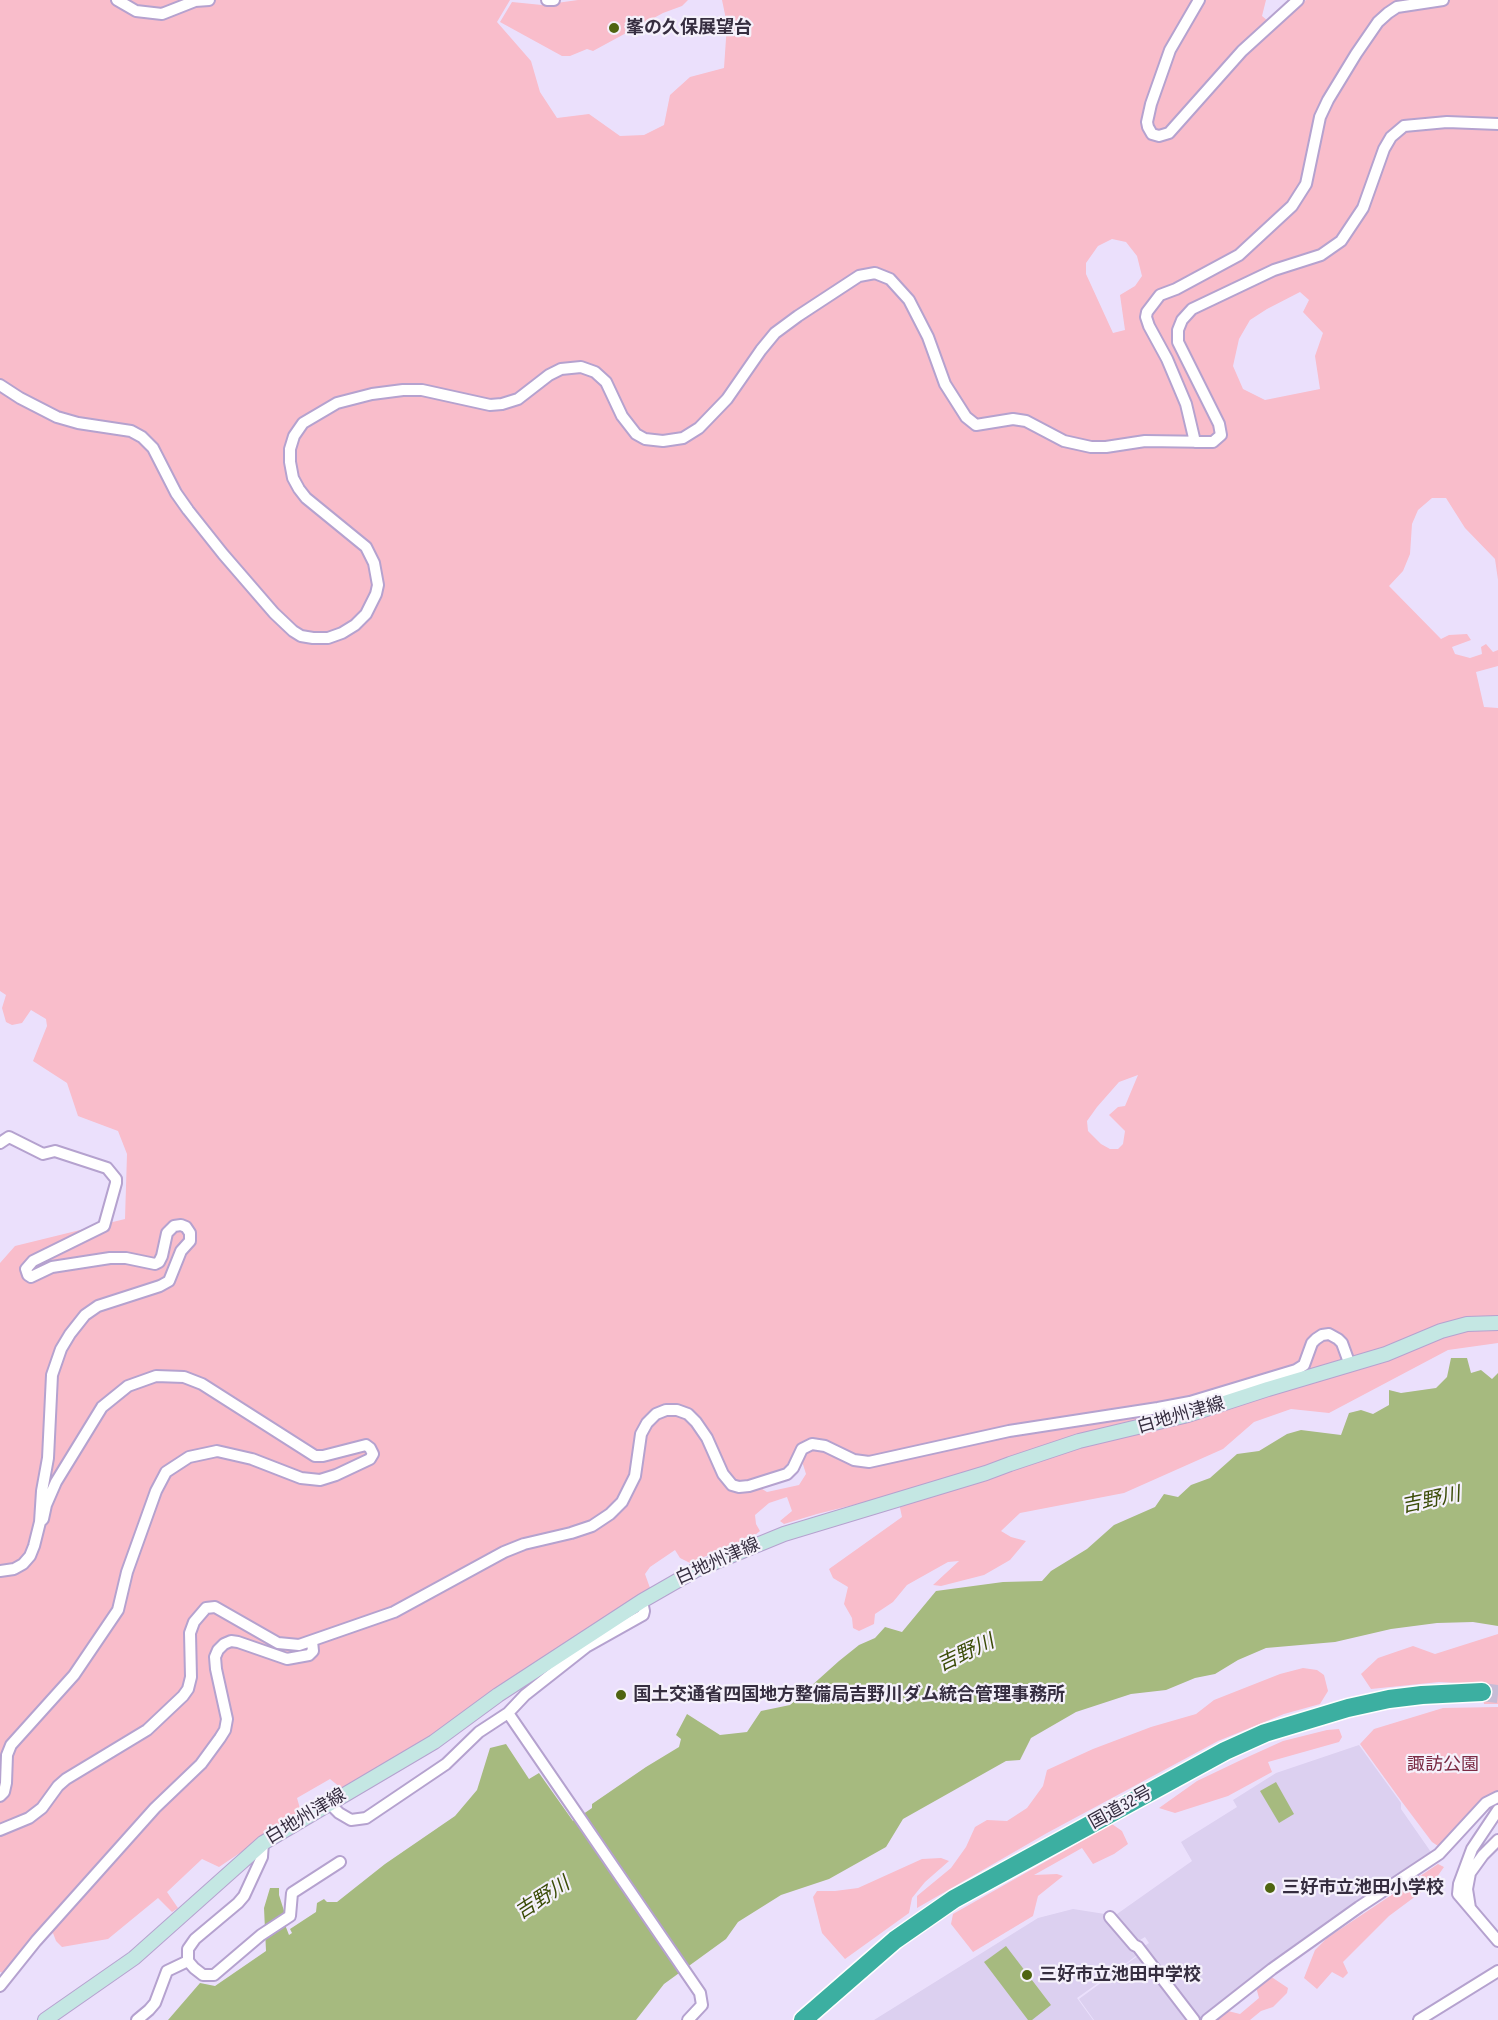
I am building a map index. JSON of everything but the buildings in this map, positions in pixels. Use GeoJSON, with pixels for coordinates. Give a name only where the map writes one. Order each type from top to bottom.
{"type":"FeatureCollection","features":[{"type":"Feature","properties":{"kind":"highway","name":"国道32号"},"geometry":{"type":"LineString","coordinates":[[803,2020],[895,1940],[954,1899],[1225,1751],[1265,1733],[1348,1708],[1422,1695],[1482,1692]]}},
{"type":"Feature","properties":{"kind":"main road","name":"白地州津線"},"geometry":{"type":"LineString","coordinates":[[45,2020],[134,1958],[263,1843],[434,1743],[498,1695],[642,1601],[696,1570],[784,1534],[986,1473],[1080,1441],[1188,1415],[1386,1354],[1447,1329],[1467,1324],[1498,1323]]}},
{"type":"Feature","properties":{"kind":"street"},"geometry":{"type":"LineString","coordinates":[[117,0],[136,11],[162,14],[195,1],[209,0]]}},
{"type":"Feature","properties":{"kind":"street"},"geometry":{"type":"LineString","coordinates":[[548,0],[554,0]]}},
{"type":"Feature","properties":{"kind":"street"},"geometry":{"type":"LineString","coordinates":[[1199,0],[1170,50],[1151,104],[1147,122],[1152,134],[1159,136],[1169,134],[1242,51],[1298,0]]}},
{"type":"Feature","properties":{"kind":"street"},"geometry":{"type":"LineString","coordinates":[[1195,442],[1186,404],[1167,358],[1146,317],[1151,305],[1160,295],[1176,289],[1239,255],[1292,206],[1306,184],[1320,117],[1356,54],[1378,22],[1397,7],[1443,0]]}},
{"type":"Feature","properties":{"kind":"street"},"geometry":{"type":"LineString","coordinates":[[0,385],[57,417],[78,423],[131,431],[142,437],[153,448],[176,493],[223,554],[293,631],[301,636],[328,638],[355,625],[371,605],[378,585],[374,563],[366,547],[306,498],[293,478],[290,449],[294,436],[303,423],[337,403],[353,398],[403,390],[422,390],[490,405],[502,404],[518,399],[549,375],[561,369],[581,367],[595,372],[606,382],[622,416],[636,434],[645,439],[663,441],[682,438],[699,428],[728,399],[760,350],[775,333],[851,281],[866,273],[875,273],[890,279],[909,300],[928,337],[945,384],[966,417],[976,425],[1012,419],[1026,421],[1064,441],[1091,447],[1145,441],[1213,442],[1221,435],[1219,424],[1178,342],[1178,330],[1182,320],[1192,309],[1247,282],[1321,255],[1341,241],[1363,208],[1384,149],[1391,137],[1404,126],[1447,122],[1498,124]]}},
{"type":"Feature","properties":{"kind":"street"},"geometry":{"type":"LineString","coordinates":[[0,1143],[9,1137],[43,1154],[55,1151],[107,1168],[116,1179],[104,1226],[33,1260],[27,1269],[31,1277],[52,1267],[110,1258],[126,1258],[155,1264],[162,1256],[167,1233],[174,1226],[186,1227],[190,1233],[190,1241],[182,1251],[169,1281],[91,1309],[61,1349],[52,1375],[48,1458],[42,1491],[40,1522],[34,1546],[30,1556],[23,1564],[14,1569],[0,1571]]}},
{"type":"Feature","properties":{"kind":"street"},"geometry":{"type":"LineString","coordinates":[[0,1830],[29,1818],[42,1808],[66,1779],[147,1730],[183,1696],[188,1689],[191,1677],[190,1633],[194,1622],[206,1608],[215,1607],[278,1643],[299,1645],[394,1612],[504,1552],[524,1544],[571,1533],[592,1526],[601,1520],[622,1502],[629,1490],[635,1476],[641,1434],[647,1423],[656,1414],[666,1410],[688,1414],[696,1422],[707,1438],[723,1474],[732,1485],[740,1487],[787,1474],[793,1468],[802,1449],[812,1444],[825,1446],[854,1460],[869,1462],[1009,1431],[1190,1402],[1296,1370],[1304,1365],[1312,1343],[1322,1335],[1329,1334],[1342,1343],[1350,1365]]}},
{"type":"Feature","properties":{"kind":"street"},"geometry":{"type":"LineString","coordinates":[[0,1796],[6,1784],[7,1755],[11,1745],[74,1675],[118,1610],[127,1572],[156,1491],[166,1472],[189,1457],[217,1451],[252,1459],[301,1478],[320,1480],[370,1459],[373,1454],[366,1445],[315,1456],[208,1387],[184,1377],[156,1376],[128,1386],[102,1407],[56,1482],[46,1505],[44,1519],[40,1522]]}},
{"type":"Feature","properties":{"kind":"street"},"geometry":{"type":"LineString","coordinates":[[329,1803],[339,1814],[351,1820],[366,1818],[446,1764],[479,1732],[508,1713],[525,1695],[586,1647],[643,1615],[642,1601]]}},
{"type":"Feature","properties":{"kind":"street"},"geometry":{"type":"LineString","coordinates":[[0,1986],[36,1941],[155,1808],[201,1764],[220,1738],[225,1730],[226,1719],[215,1657],[224,1644],[238,1641],[287,1659],[309,1654],[313,1651],[312,1641]]}},
{"type":"Feature","properties":{"kind":"street"},"geometry":{"type":"LineString","coordinates":[[508,1713],[700,1993],[702,2005],[688,2020]]}},
{"type":"Feature","properties":{"kind":"street"},"geometry":{"type":"LineString","coordinates":[[1207,2020],[1272,1969],[1438,1854],[1486,1803],[1498,1797]]}},
{"type":"Feature","properties":{"kind":"street"},"geometry":{"type":"LineString","coordinates":[[1498,1809],[1472,1849],[1459,1884],[1458,1894],[1498,1941]]}},
{"type":"Feature","properties":{"kind":"street"},"geometry":{"type":"LineString","coordinates":[[1470,1908],[1467,1889],[1470,1873],[1498,1840]]}},
{"type":"Feature","properties":{"kind":"street"},"geometry":{"type":"LineString","coordinates":[[263,1843],[261,1857],[244,1896],[188,1948],[188,1961],[203,1974],[214,1975],[261,1935],[290,1916],[292,1893],[340,1862]]}},
{"type":"Feature","properties":{"kind":"street"},"geometry":{"type":"LineString","coordinates":[[1110,1917],[1138,1947],[1194,2020]]}},
{"type":"Feature","properties":{"kind":"street"},"geometry":{"type":"LineString","coordinates":[[137,2020],[155,2003],[167,1971],[188,1961]]}},
{"type":"Feature","properties":{"kind":"street"},"geometry":{"type":"LineString","coordinates":[[1419,2020],[1498,1971]]}},
{"type":"Feature","properties":{"kind":"shaded area","name":"三好市立池田小学校"},"geometry":{"type":"Polygon","coordinates":[[[1359,1745],[1401,1803],[1401,1809],[1433,1855],[1305,1940],[1199,2020],[1143,1947],[1149,1943],[1145,1937],[1135,1943],[1118,1922],[1117,1914],[1192,1861],[1181,1842],[1237,1807],[1233,1800],[1276,1773],[1359,1745]]]}},
{"type":"Feature","properties":{"kind":"shaded area","name":"三好市立池田中学校"},"geometry":{"type":"Polygon","coordinates":[[[1073,1909],[1105,1914],[1139,1954],[1077,1998],[1093,2020],[874,2020],[1038,1918],[1073,1909]]]}},
{"type":"Feature","properties":{"kind":"shaded area"},"geometry":{"type":"Polygon","coordinates":[[[1139,1955],[1191,2020],[1094,2020],[1079,1999],[1139,1955]]]}},
{"type":"Feature","properties":{"kind":"green space"},"geometry":{"type":"Polygon","coordinates":[[[0,0],[510,0],[497,22],[531,61],[540,92],[557,118],[589,114],[620,136],[644,135],[664,125],[670,95],[690,77],[724,68],[727,24],[722,0],[1266,0],[1262,16],[1274,26],[1306,0],[1498,0],[1498,580],[1495,559],[1465,528],[1446,498],[1432,498],[1418,510],[1412,524],[1410,554],[1403,571],[1389,586],[1441,639],[1449,635],[1467,634],[1471,640],[1452,647],[1455,654],[1470,658],[1482,654],[1481,647],[1486,644],[1493,652],[1498,650],[1498,666],[1476,672],[1484,707],[1498,708],[1498,1343],[1448,1350],[1329,1413],[1291,1409],[1254,1422],[1223,1449],[1124,1493],[1020,1513],[1001,1531],[1011,1537],[1026,1541],[1010,1560],[984,1575],[941,1586],[933,1585],[959,1561],[948,1562],[907,1585],[893,1602],[875,1614],[874,1624],[859,1631],[853,1628],[852,1618],[844,1604],[848,1587],[833,1578],[829,1569],[902,1517],[897,1494],[784,1524],[780,1521],[792,1511],[787,1497],[769,1503],[755,1515],[760,1531],[755,1535],[690,1563],[680,1558],[675,1550],[650,1567],[645,1574],[650,1588],[504,1683],[445,1727],[341,1788],[330,1779],[297,1798],[301,1812],[219,1867],[202,1859],[167,1892],[178,1908],[172,1912],[158,1898],[108,1939],[62,1947],[56,1941],[53,1933],[3,1973],[0,1972],[0,1263],[15,1246],[125,1219],[127,1154],[118,1131],[78,1116],[67,1083],[33,1061],[47,1026],[46,1019],[31,1010],[22,1023],[12,1025],[6,1022],[2,1008],[6,995],[0,991],[0,0]],[[1112,239],[1098,246],[1086,263],[1086,274],[1113,333],[1125,330],[1120,295],[1135,286],[1142,276],[1137,256],[1126,242],[1112,239]],[[1300,292],[1250,320],[1239,339],[1233,366],[1243,389],[1265,400],[1320,389],[1315,356],[1323,333],[1303,312],[1309,300],[1300,292]],[[1138,1075],[1119,1082],[1087,1121],[1088,1131],[1101,1144],[1110,1149],[1118,1149],[1123,1144],[1125,1131],[1109,1115],[1118,1107],[1125,1106],[1138,1075]],[[818,1440],[782,1471],[740,1483],[731,1479],[726,1484],[759,1487],[767,1492],[799,1485],[806,1474],[801,1458],[812,1449],[824,1449],[818,1440]]]}},
{"type":"Feature","properties":{"kind":"green space"},"geometry":{"type":"Polygon","coordinates":[[[578,0],[688,0],[682,6],[663,13],[593,51],[587,49],[570,56],[562,56],[500,22],[512,2],[542,5],[578,0]]]}},
{"type":"Feature","properties":{"kind":"green space"},"geometry":{"type":"Polygon","coordinates":[[[1498,1634],[1498,1704],[1484,1704],[1482,1684],[1439,1682],[1371,1689],[1361,1674],[1378,1658],[1413,1646],[1435,1654],[1498,1634]]]}},
{"type":"Feature","properties":{"kind":"green space"},"geometry":{"type":"Polygon","coordinates":[[[1303,1668],[1317,1670],[1324,1675],[1328,1691],[1320,1704],[1284,1714],[1218,1741],[1047,1833],[917,1908],[917,1896],[951,1868],[966,1847],[975,1827],[987,1820],[1007,1821],[1027,1808],[1043,1786],[1047,1770],[1093,1749],[1151,1727],[1196,1714],[1214,1700],[1280,1674],[1303,1668]]]}},
{"type":"Feature","properties":{"kind":"green space","name":"諏訪公園"},"geometry":{"type":"Polygon","coordinates":[[[1498,1707],[1498,1790],[1485,1800],[1441,1848],[1432,1842],[1360,1744],[1374,1729],[1443,1708],[1498,1707]]]}},
{"type":"Feature","properties":{"kind":"green space"},"geometry":{"type":"Polygon","coordinates":[[[1339,1729],[1342,1737],[1339,1742],[1268,1762],[1272,1772],[1228,1796],[1175,1813],[1159,1808],[1197,1781],[1283,1741],[1339,1729]]]}},
{"type":"Feature","properties":{"kind":"green space"},"geometry":{"type":"Polygon","coordinates":[[[1112,1824],[1122,1831],[1128,1844],[1114,1854],[1093,1864],[1082,1848],[1034,1875],[1063,1876],[1038,1896],[1033,1916],[973,1952],[951,1924],[953,1914],[1112,1824]]]}},
{"type":"Feature","properties":{"kind":"green space"},"geometry":{"type":"Polygon","coordinates":[[[941,1858],[949,1861],[925,1882],[912,1898],[909,1913],[845,1959],[822,1933],[813,1897],[817,1891],[858,1888],[922,1859],[941,1858]]]}},
{"type":"Feature","properties":{"kind":"green space"},"geometry":{"type":"Polygon","coordinates":[[[1438,1864],[1444,1867],[1432,1884],[1389,1916],[1343,1962],[1348,1973],[1343,1978],[1332,1972],[1317,1989],[1304,1978],[1315,1950],[1327,1938],[1438,1864]]]}},
{"type":"Feature","properties":{"kind":"green space"},"geometry":{"type":"Polygon","coordinates":[[[1270,1976],[1288,1988],[1287,1993],[1273,2007],[1261,2011],[1250,2020],[1216,2020],[1228,2011],[1240,2014],[1259,1998],[1256,1987],[1270,1976]]]}},
{"type":"Feature","properties":{"kind":"water","name":"吉野川"},"geometry":{"type":"Polygon","coordinates":[[[1451,1358],[1467,1358],[1471,1373],[1481,1370],[1492,1379],[1498,1373],[1498,1626],[1473,1622],[1437,1623],[1391,1629],[1335,1642],[1266,1648],[1238,1660],[1215,1674],[1195,1678],[1166,1690],[1131,1694],[1076,1712],[1031,1738],[1020,1760],[1006,1761],[903,1819],[886,1847],[829,1879],[781,1895],[738,1922],[726,1939],[664,1984],[636,2020],[168,2020],[200,1983],[215,1986],[266,1951],[264,1908],[270,1888],[279,1888],[285,1914],[282,1917],[289,1935],[292,1933],[290,1929],[316,1912],[317,1903],[324,1899],[327,1902],[337,1902],[385,1864],[455,1816],[477,1790],[490,1748],[506,1744],[529,1779],[539,1773],[573,1821],[592,1808],[592,1804],[679,1747],[681,1739],[676,1735],[687,1714],[720,1735],[747,1732],[761,1711],[790,1705],[839,1661],[859,1645],[875,1638],[885,1627],[902,1632],[936,1591],[1003,1582],[1042,1581],[1051,1571],[1087,1549],[1114,1525],[1155,1507],[1164,1494],[1178,1497],[1191,1485],[1210,1478],[1237,1454],[1259,1451],[1287,1434],[1301,1430],[1341,1435],[1349,1413],[1361,1410],[1373,1414],[1389,1405],[1389,1390],[1401,1393],[1436,1388],[1447,1377],[1451,1358]]]}},
{"type":"Feature","properties":{"kind":"water"},"geometry":{"type":"Polygon","coordinates":[[[1276,1782],[1294,1814],[1279,1823],[1260,1791],[1276,1782]]]}},
{"type":"Feature","properties":{"kind":"water"},"geometry":{"type":"Polygon","coordinates":[[[1006,1946],[1051,2005],[1032,2020],[1028,2020],[984,1962],[1006,1946]]]}},
{"type":"Feature","properties":{"kind":"tunnel"},"geometry":{"type":"LineString","coordinates":[[1482,1692],[1498,1694]]}},
{"type":"Feature","properties":{"kind":"place","name":"峯の久保展望台"},"geometry":{"type":"Point","coordinates":[614,28]}},
{"type":"Feature","properties":{"kind":"place","name":"国土交通省四国地方整備局吉野川ダム統合管理事務所"},"geometry":{"type":"Point","coordinates":[621,1695]}},
{"type":"Feature","properties":{"kind":"place","name":"三好市立池田小学校"},"geometry":{"type":"Point","coordinates":[1270,1888]}},
{"type":"Feature","properties":{"kind":"place","name":"三好市立池田中学校"},"geometry":{"type":"Point","coordinates":[1027,1975]}}]}
